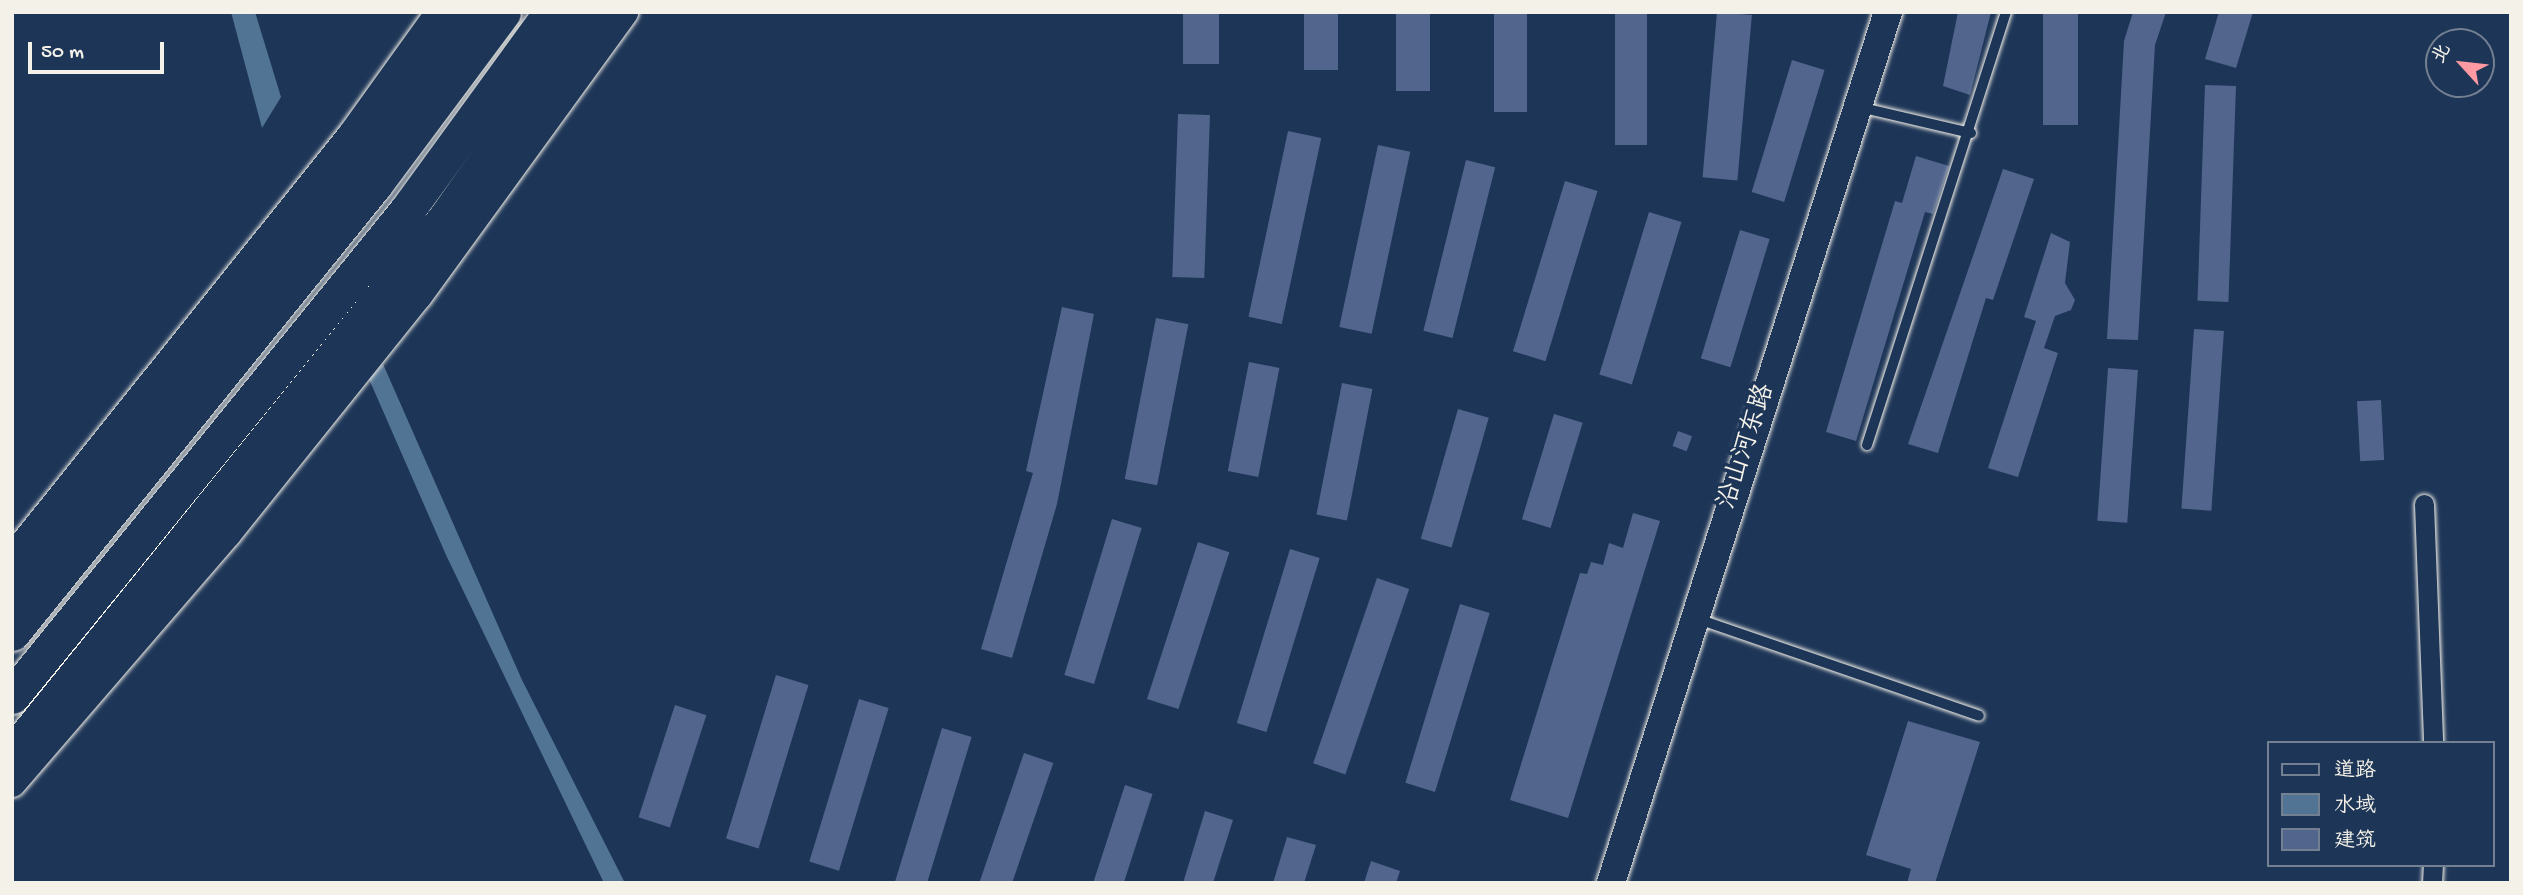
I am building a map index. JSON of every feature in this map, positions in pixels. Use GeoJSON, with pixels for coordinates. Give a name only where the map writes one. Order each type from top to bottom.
{"type":"FeatureCollection","features":[{"type":"Feature","properties":{"kind":"highway"},"geometry":{"type":"LineString","coordinates":[[12,589],[223,333],[465,12]]}},
{"type":"Feature","properties":{"kind":"highway"},"geometry":{"type":"LineString","coordinates":[[12,633],[375,184],[503,12]]}},
{"type":"Feature","properties":{"kind":"highway"},"geometry":{"type":"LineString","coordinates":[[12,696],[408,209],[551,12]]}},
{"type":"Feature","properties":{"kind":"highway"},"geometry":{"type":"LineString","coordinates":[[12,754],[444,220],[590,12]]}},
{"type":"Feature","properties":{"kind":"street"},"geometry":{"type":"LineString","coordinates":[[12,559],[351,136],[440,12]]}},
{"type":"Feature","properties":{"kind":"street"},"geometry":{"type":"LineString","coordinates":[[12,783],[209,555],[418,296],[624,12]]}},
{"type":"Feature","properties":{"kind":"street","name":"沿山河东路"},"geometry":{"type":"LineString","coordinates":[[1611,883],[1693,617],[1888,12]]}},
{"type":"Feature","properties":{"kind":"street"},"geometry":{"type":"LineString","coordinates":[[2424,504],[2433,741]]}},
{"type":"Feature","properties":{"kind":"lane"},"geometry":{"type":"LineString","coordinates":[[1867,445],[1971,133],[2006,12]]}},
{"type":"Feature","properties":{"kind":"lane"},"geometry":{"type":"LineString","coordinates":[[1858,107],[1971,133]]}},
{"type":"Feature","properties":{"kind":"lane"},"geometry":{"type":"LineString","coordinates":[[1693,617],[1979,716]]}},
{"type":"Feature","properties":{"kind":"water"},"geometry":{"type":"Polygon","coordinates":[[[231,12],[255,12],[281,97],[262,128],[231,12]]]}},
{"type":"Feature","properties":{"kind":"water"},"geometry":{"type":"Polygon","coordinates":[[[383,364],[522,680],[625,883],[604,883],[446,555],[369,379],[383,364]]]}},
{"type":"Feature","properties":{"kind":"building"},"geometry":{"type":"Polygon","coordinates":[[[1183,12],[1219,12],[1219,64],[1183,64],[1183,12]]]}},
{"type":"Feature","properties":{"kind":"building"},"geometry":{"type":"Polygon","coordinates":[[[1304,12],[1338,12],[1338,70],[1304,70],[1304,12]]]}},
{"type":"Feature","properties":{"kind":"building"},"geometry":{"type":"Polygon","coordinates":[[[1396,12],[1430,12],[1430,91],[1396,91],[1396,12]]]}},
{"type":"Feature","properties":{"kind":"building"},"geometry":{"type":"Polygon","coordinates":[[[1494,12],[1527,12],[1527,112],[1494,112],[1494,12]]]}},
{"type":"Feature","properties":{"kind":"building"},"geometry":{"type":"Polygon","coordinates":[[[1615,12],[1647,12],[1647,145],[1615,145],[1615,12]]]}},
{"type":"Feature","properties":{"kind":"building"},"geometry":{"type":"Polygon","coordinates":[[[1717,12],[1752,15],[1737,180],[1703,177],[1717,12]]]}},
{"type":"Feature","properties":{"kind":"building"},"geometry":{"type":"Polygon","coordinates":[[[1958,12],[1991,12],[1970,95],[1943,86],[1958,12]]]}},
{"type":"Feature","properties":{"kind":"building"},"geometry":{"type":"Polygon","coordinates":[[[2043,12],[2078,12],[2078,125],[2043,125],[2043,12]]]}},
{"type":"Feature","properties":{"kind":"building"},"geometry":{"type":"Polygon","coordinates":[[[2133,12],[2166,12],[2155,45],[2138,340],[2107,339],[2124,41],[2133,12]]]}},
{"type":"Feature","properties":{"kind":"building"},"geometry":{"type":"Polygon","coordinates":[[[2219,12],[2253,12],[2236,68],[2205,59],[2219,12]]]}},
{"type":"Feature","properties":{"kind":"building"},"geometry":{"type":"Polygon","coordinates":[[[1792,60],[1825,70],[1784,202],[1752,192],[1792,60]]]}},
{"type":"Feature","properties":{"kind":"building"},"geometry":{"type":"Polygon","coordinates":[[[2205,85],[2236,86],[2228,302],[2197,301],[2205,85]]]}},
{"type":"Feature","properties":{"kind":"building"},"geometry":{"type":"Polygon","coordinates":[[[1178,114],[1210,115],[1204,278],[1172,277],[1178,114]]]}},
{"type":"Feature","properties":{"kind":"building"},"geometry":{"type":"Polygon","coordinates":[[[1288,131],[1321,138],[1282,324],[1248,317],[1288,131]]]}},
{"type":"Feature","properties":{"kind":"building"},"geometry":{"type":"Polygon","coordinates":[[[1378,145],[1410,152],[1372,334],[1339,327],[1378,145]]]}},
{"type":"Feature","properties":{"kind":"building"},"geometry":{"type":"Polygon","coordinates":[[[1916,156],[1949,166],[1933,214],[1925,212],[1856,441],[1826,432],[1895,201],[1902,203],[1916,156]]]}},
{"type":"Feature","properties":{"kind":"building"},"geometry":{"type":"Polygon","coordinates":[[[1466,160],[1495,167],[1453,338],[1423,331],[1466,160]]]}},
{"type":"Feature","properties":{"kind":"building"},"geometry":{"type":"Polygon","coordinates":[[[2003,169],[2034,179],[1993,300],[1986,298],[1938,453],[1908,444],[2003,169]]]}},
{"type":"Feature","properties":{"kind":"building"},"geometry":{"type":"Polygon","coordinates":[[[1565,181],[1598,191],[1545,361],[1513,351],[1565,181]]]}},
{"type":"Feature","properties":{"kind":"building"},"geometry":{"type":"Polygon","coordinates":[[[1649,212],[1682,222],[1632,385],[1599,375],[1649,212]]]}},
{"type":"Feature","properties":{"kind":"building"},"geometry":{"type":"Polygon","coordinates":[[[1740,230],[1770,239],[1730,367],[1701,358],[1740,230]]]}},
{"type":"Feature","properties":{"kind":"building"},"geometry":{"type":"Polygon","coordinates":[[[2051,233],[2070,242],[2065,283],[2075,300],[2071,310],[2055,316],[2044,348],[2058,353],[2018,477],[1988,468],[2036,321],[2024,317],[2051,233]]]}},
{"type":"Feature","properties":{"kind":"building"},"geometry":{"type":"Polygon","coordinates":[[[1062,307],[1094,314],[1057,504],[1012,658],[981,649],[1033,473],[1026,471],[1062,307]]]}},
{"type":"Feature","properties":{"kind":"building"},"geometry":{"type":"Polygon","coordinates":[[[1156,318],[1188,324],[1157,485],[1125,479],[1156,318]]]}},
{"type":"Feature","properties":{"kind":"building"},"geometry":{"type":"Polygon","coordinates":[[[2194,329],[2224,331],[2211,511],[2181,509],[2194,329]]]}},
{"type":"Feature","properties":{"kind":"building"},"geometry":{"type":"Polygon","coordinates":[[[1249,362],[1279,368],[1258,477],[1228,471],[1249,362]]]}},
{"type":"Feature","properties":{"kind":"building"},"geometry":{"type":"Polygon","coordinates":[[[2108,368],[2138,370],[2127,523],[2097,521],[2108,368]]]}},
{"type":"Feature","properties":{"kind":"building"},"geometry":{"type":"Polygon","coordinates":[[[1342,383],[1372,389],[1347,520],[1316,515],[1342,383]]]}},
{"type":"Feature","properties":{"kind":"building"},"geometry":{"type":"Polygon","coordinates":[[[2381,400],[2384,460],[2360,461],[2357,401],[2381,400]]]}},
{"type":"Feature","properties":{"kind":"building"},"geometry":{"type":"Polygon","coordinates":[[[1458,409],[1489,418],[1452,548],[1421,539],[1458,409]]]}},
{"type":"Feature","properties":{"kind":"building"},"geometry":{"type":"Polygon","coordinates":[[[1554,414],[1583,423],[1551,528],[1522,519],[1554,414]]]}},
{"type":"Feature","properties":{"kind":"building"},"geometry":{"type":"Polygon","coordinates":[[[1678,431],[1692,436],[1687,451],[1673,446],[1678,431]]]}},
{"type":"Feature","properties":{"kind":"building"},"geometry":{"type":"Polygon","coordinates":[[[1633,513],[1660,521],[1568,818],[1510,800],[1580,573],[1587,574],[1591,562],[1603,565],[1609,543],[1623,548],[1633,513]]]}},
{"type":"Feature","properties":{"kind":"building"},"geometry":{"type":"Polygon","coordinates":[[[1112,519],[1142,528],[1094,684],[1064,675],[1112,519]]]}},
{"type":"Feature","properties":{"kind":"building"},"geometry":{"type":"Polygon","coordinates":[[[1198,542],[1229,552],[1178,709],[1147,699],[1198,542]]]}},
{"type":"Feature","properties":{"kind":"building"},"geometry":{"type":"Polygon","coordinates":[[[1290,549],[1320,558],[1266,732],[1237,723],[1290,549]]]}},
{"type":"Feature","properties":{"kind":"building"},"geometry":{"type":"Polygon","coordinates":[[[1377,578],[1409,589],[1345,774],[1313,763],[1377,578]]]}},
{"type":"Feature","properties":{"kind":"building"},"geometry":{"type":"Polygon","coordinates":[[[1460,604],[1490,613],[1435,792],[1405,783],[1460,604]]]}},
{"type":"Feature","properties":{"kind":"building"},"geometry":{"type":"Polygon","coordinates":[[[776,675],[809,685],[759,848],[726,839],[776,675]]]}},
{"type":"Feature","properties":{"kind":"building"},"geometry":{"type":"Polygon","coordinates":[[[859,699],[889,708],[839,871],[809,862],[859,699]]]}},
{"type":"Feature","properties":{"kind":"building"},"geometry":{"type":"Polygon","coordinates":[[[675,705],[706,715],[670,827],[639,817],[675,705]]]}},
{"type":"Feature","properties":{"kind":"building"},"geometry":{"type":"Polygon","coordinates":[[[1908,721],[1980,742],[1935,883],[1907,883],[1911,869],[1866,855],[1908,721]]]}},
{"type":"Feature","properties":{"kind":"building"},"geometry":{"type":"Polygon","coordinates":[[[942,728],[972,737],[927,883],[895,883],[942,728]]]}},
{"type":"Feature","properties":{"kind":"building"},"geometry":{"type":"Polygon","coordinates":[[[1024,753],[1053,763],[1012,883],[979,883],[1024,753]]]}},
{"type":"Feature","properties":{"kind":"building"},"geometry":{"type":"Polygon","coordinates":[[[1125,785],[1153,794],[1124,883],[1093,883],[1125,785]]]}},
{"type":"Feature","properties":{"kind":"building"},"geometry":{"type":"Polygon","coordinates":[[[1205,811],[1233,820],[1213,883],[1183,883],[1205,811]]]}},
{"type":"Feature","properties":{"kind":"building"},"geometry":{"type":"Polygon","coordinates":[[[1287,837],[1316,845],[1304,883],[1273,883],[1287,837]]]}},
{"type":"Feature","properties":{"kind":"building"},"geometry":{"type":"Polygon","coordinates":[[[1371,861],[1400,871],[1396,883],[1364,883],[1371,861]]]}}]}
